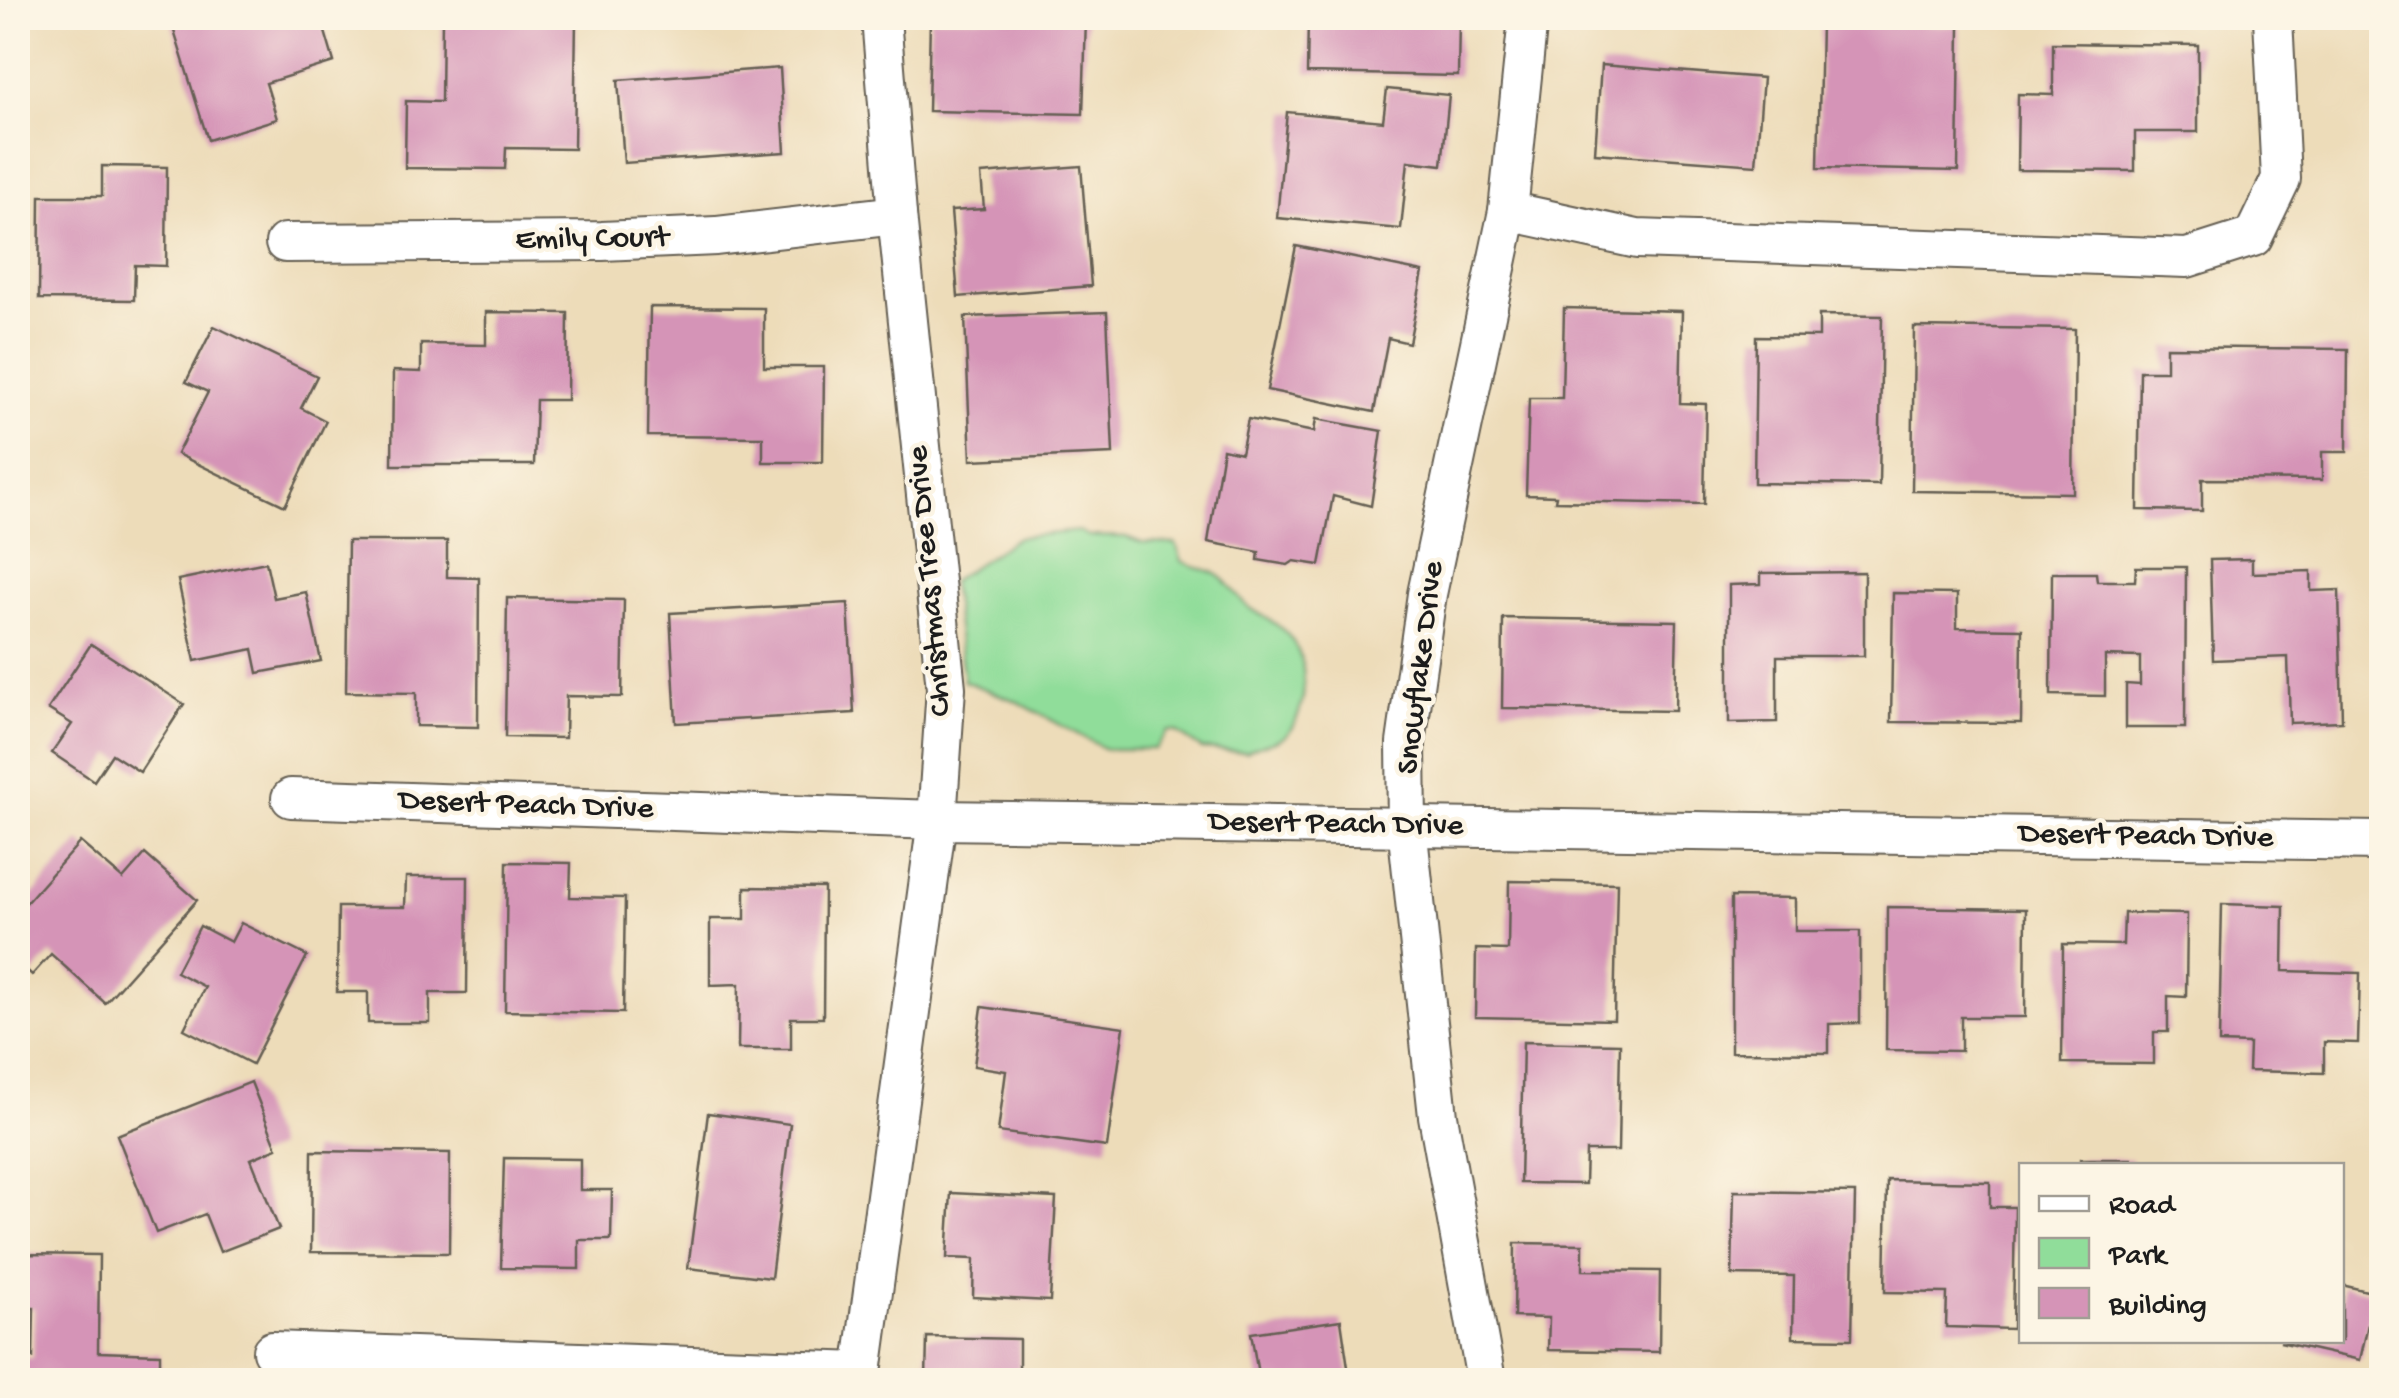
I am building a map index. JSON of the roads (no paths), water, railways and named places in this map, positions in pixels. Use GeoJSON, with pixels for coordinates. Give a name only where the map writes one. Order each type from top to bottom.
{"type":"FeatureCollection","features":[{"type":"Feature","properties":{"kind":"street","name":"Christmas Tree Drive"},"geometry":{"type":"LineString","coordinates":[[861,1376],[938,820],[946,688],[897,215],[881,18]]}},
{"type":"Feature","properties":{"kind":"street","name":"Snowflake Drive"},"geometry":{"type":"LineString","coordinates":[[1486,1380],[1438,1116],[1407,826],[1406,743],[1427,594],[1508,211],[1528,18]]}},
{"type":"Feature","properties":{"kind":"street"},"geometry":{"type":"LineString","coordinates":[[1508,211],[1637,239],[2187,258],[2253,237],[2281,178],[2273,18]]}},
{"type":"Feature","properties":{"kind":"street","name":"Emily Court"},"geometry":{"type":"LineString","coordinates":[[286,243],[602,242],[716,236],[897,215]]}},
{"type":"Feature","properties":{"kind":"street","name":"Desert Peach Drive"},"geometry":{"type":"LineString","coordinates":[[291,798],[938,820],[2382,840]]}},
{"type":"Feature","properties":{"kind":"street"},"geometry":{"type":"LineString","coordinates":[[272,1351],[861,1376]]}}]}
